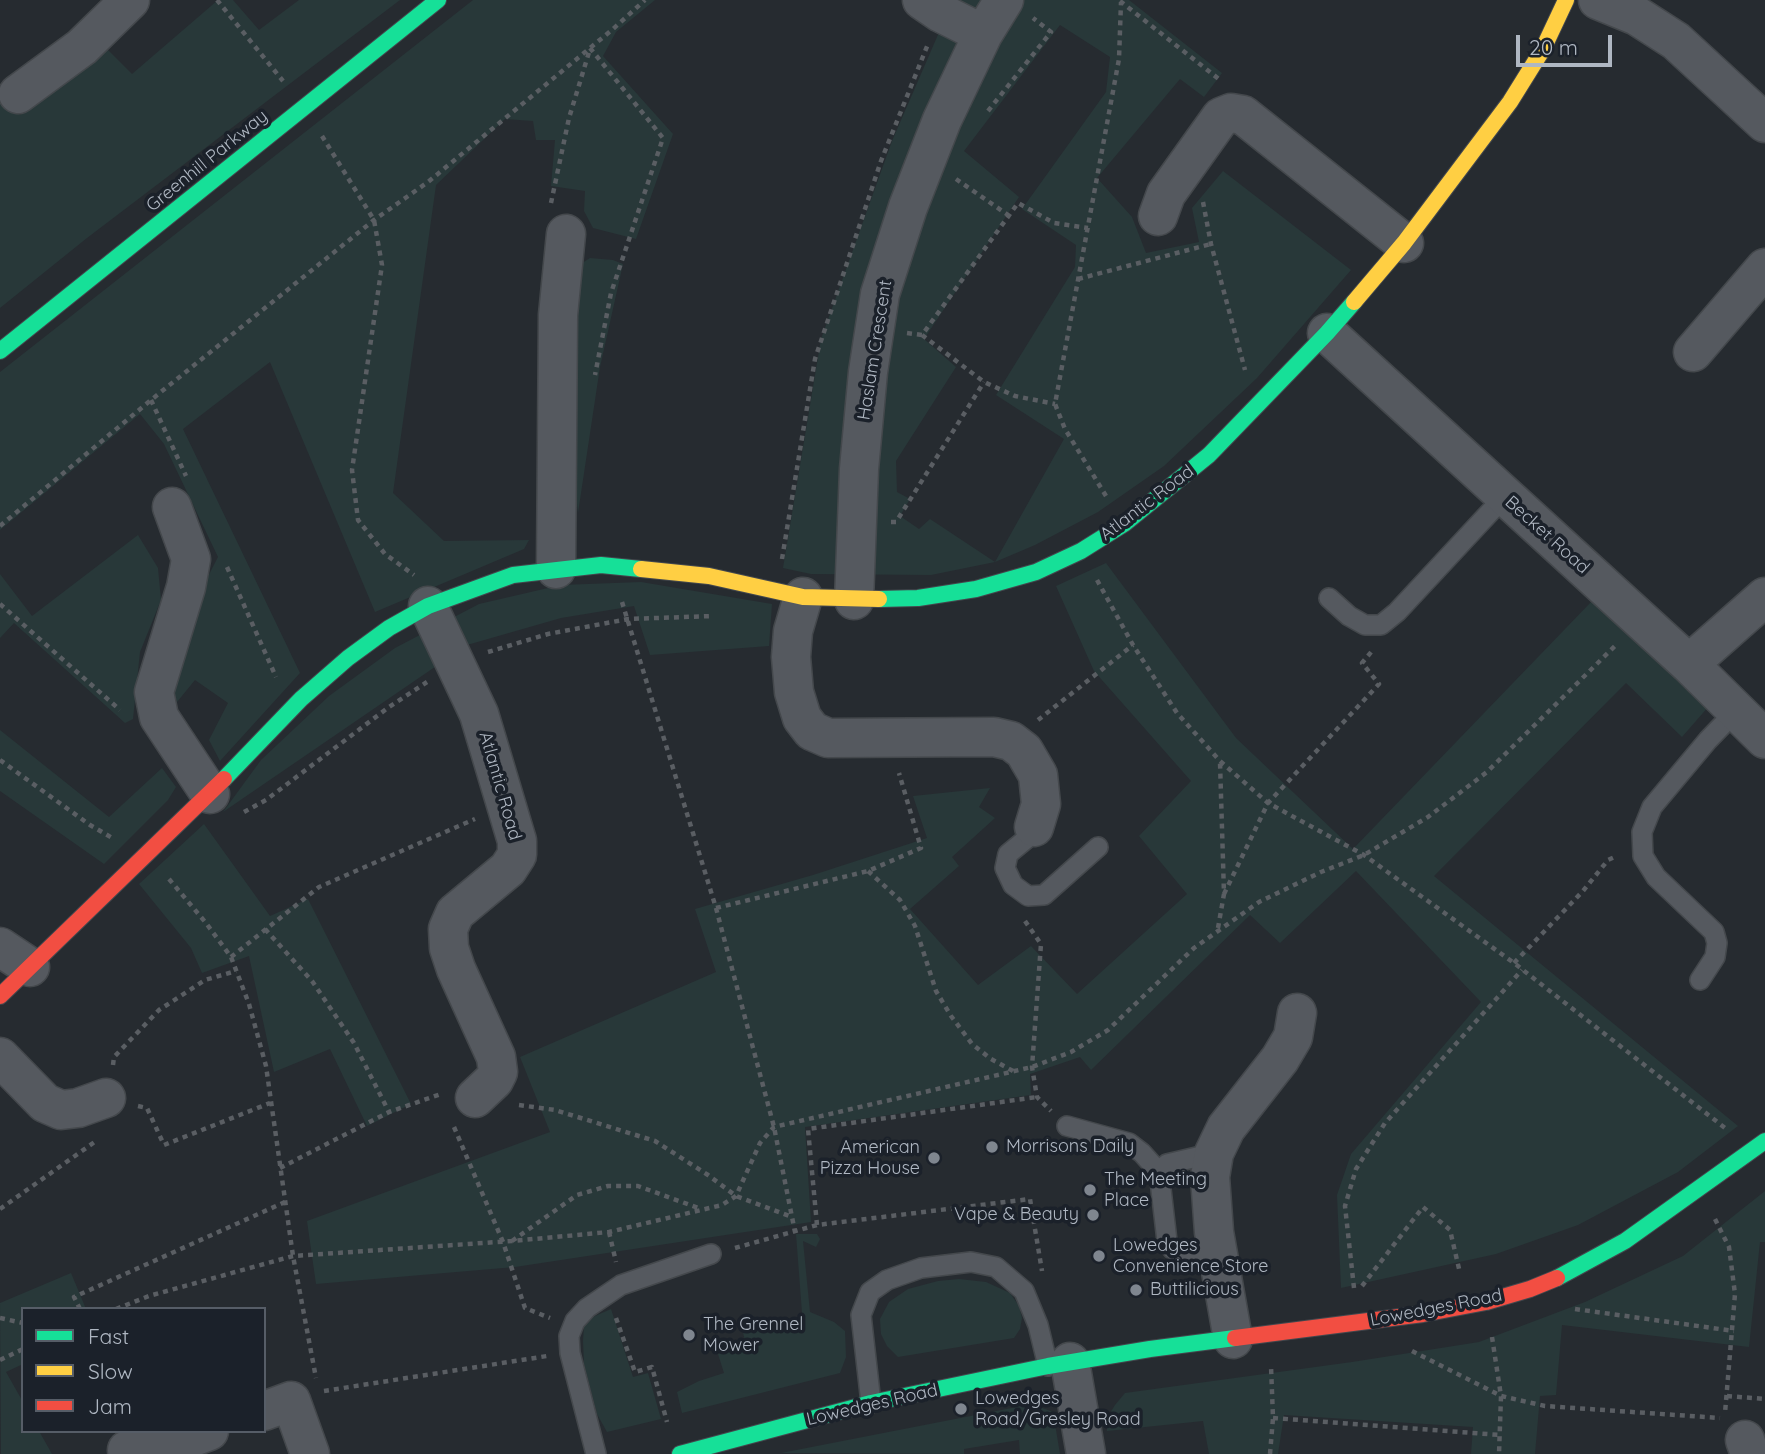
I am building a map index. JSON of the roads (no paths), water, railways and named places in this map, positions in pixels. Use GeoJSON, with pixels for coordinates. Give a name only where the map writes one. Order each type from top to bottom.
{"type":"FeatureCollection","features":[{"type":"Feature","properties":{"kind":"street"},"geometry":{"type":"LineString","coordinates":[[18,94],[82,47],[130,0]]}},
{"type":"Feature","properties":{"kind":"street","name":"Greenhill Parkway"},"geometry":{"type":"LineString","coordinates":[[0,351],[438,0]]}},
{"type":"Feature","properties":{"kind":"street"},"geometry":{"type":"LineString","coordinates":[[922,0],[941,13],[983,34]]}},
{"type":"Feature","properties":{"kind":"street","name":"Haslam Crescent"},"geometry":{"type":"LineString","coordinates":[[854,600],[860,455],[868,372],[880,294],[908,207],[942,120],[983,34],[1004,0]]}},
{"type":"Feature","properties":{"kind":"street","name":"Atlantic Road"},"geometry":{"type":"LineString","coordinates":[[0,996],[15,957],[144,856],[210,794],[301,699],[348,658],[389,628],[478,586],[513,575],[609,565],[709,576],[803,597],[854,600],[918,598],[976,589],[1036,572],[1081,551],[1124,524],[1209,455],[1327,333],[1404,243],[1510,102],[1543,49],[1566,0]]}},
{"type":"Feature","properties":{"kind":"street"},"geometry":{"type":"LineString","coordinates":[[1598,0],[1637,16],[1676,41],[1764,119]]}},
{"type":"Feature","properties":{"kind":"street"},"geometry":{"type":"LineString","coordinates":[[1158,216],[1166,194],[1221,117],[1231,113],[1243,115],[1404,243]]}},
{"type":"Feature","properties":{"kind":"street"},"geometry":{"type":"LineString","coordinates":[[556,569],[558,315],[566,234]]}},
{"type":"Feature","properties":{"kind":"street"},"geometry":{"type":"LineString","coordinates":[[1693,352],[1765,268]]}},
{"type":"Feature","properties":{"kind":"street","name":"Becket Road"},"geometry":{"type":"LineString","coordinates":[[1327,333],[1689,664],[1765,739]]}},
{"type":"Feature","properties":{"kind":"street"},"geometry":{"type":"LineString","coordinates":[[172,507],[191,559],[186,587],[154,692],[159,717],[210,794]]}},
{"type":"Feature","properties":{"kind":"street"},"geometry":{"type":"LineString","coordinates":[[803,597],[793,631],[791,657],[794,692],[802,718],[812,731],[828,738],[994,737],[1011,741],[1024,751],[1038,775],[1041,804],[1034,827]]}},
{"type":"Feature","properties":{"kind":"street"},"geometry":{"type":"LineString","coordinates":[[1689,664],[1765,597]]}},
{"type":"Feature","properties":{"kind":"street","name":"Atlantic Road"},"geometry":{"type":"LineString","coordinates":[[439,603],[479,714],[517,841],[517,855],[508,869],[455,914],[448,929],[449,948],[456,969],[496,1058],[498,1072],[494,1080],[453,1104]]}},
{"type":"Feature","properties":{"kind":"street"},"geometry":{"type":"LineString","coordinates":[[1251,1336],[1219,1266],[1210,1177],[1214,1153],[1226,1128],[1280,1059],[1293,1037],[1297,1013]]}},
{"type":"Feature","properties":{"kind":"street"},"geometry":{"type":"LineString","coordinates":[[0,1057],[45,1103],[61,1110],[78,1108],[106,1098]]}},
{"type":"Feature","properties":{"kind":"street","name":"Lowedges Road"},"geometry":{"type":"LineString","coordinates":[[680,1454],[871,1403],[1059,1364],[1410,1316],[1486,1302],[1530,1289],[1567,1273],[1625,1241],[1759,1146]]}},
{"type":"Feature","properties":{"kind":"street"},"geometry":{"type":"LineString","coordinates":[[1059,1364],[1086,1454]]}},
{"type":"Feature","properties":{"kind":"street"},"geometry":{"type":"LineString","coordinates":[[291,1401],[310,1454]]}},
{"type":"Feature","properties":{"kind":"street"},"geometry":{"type":"LineString","coordinates":[[127,1450],[159,1450],[204,1433]]}},
{"type":"Feature","properties":{"kind":"lane"},"geometry":{"type":"LineString","coordinates":[[1329,598],[1349,616],[1365,625],[1381,625],[1397,612],[1505,496]]}},
{"type":"Feature","properties":{"kind":"lane"},"geometry":{"type":"LineString","coordinates":[[1700,980],[1715,957],[1717,943],[1714,932],[1656,877],[1643,856],[1642,832],[1652,807],[1736,711]]}},
{"type":"Feature","properties":{"kind":"lane"},"geometry":{"type":"LineString","coordinates":[[1034,827],[1025,840],[1008,854],[1005,868],[1013,885],[1028,896],[1044,895],[1098,847]]}},
{"type":"Feature","properties":{"kind":"lane"},"geometry":{"type":"LineString","coordinates":[[1067,1125],[1129,1143],[1142,1153],[1158,1172],[1167,1241],[1172,1249],[1185,1256],[1219,1266]]}},
{"type":"Feature","properties":{"kind":"lane"},"geometry":{"type":"LineString","coordinates":[[1158,1172],[1167,1164],[1214,1153]]}},
{"type":"Feature","properties":{"kind":"lane"},"geometry":{"type":"LineString","coordinates":[[596,1454],[570,1353],[569,1336],[575,1321],[587,1308],[621,1285],[710,1254]]}},
{"type":"Feature","properties":{"kind":"lane"},"geometry":{"type":"LineString","coordinates":[[871,1403],[861,1315],[870,1292],[887,1280],[921,1268],[971,1262],[996,1267],[1024,1291],[1059,1364]]}},
{"type":"Feature","properties":{"kind":"place","name":"Morrisons Daily"},"geometry":{"type":"Point","coordinates":[992,1147]}},
{"type":"Feature","properties":{"kind":"place","name":"American Pizza House"},"geometry":{"type":"Point","coordinates":[934,1158]}},
{"type":"Feature","properties":{"kind":"place","name":"The Meeting Place"},"geometry":{"type":"Point","coordinates":[1090,1190]}},
{"type":"Feature","properties":{"kind":"place","name":"Vape & Beauty"},"geometry":{"type":"Point","coordinates":[1093,1215]}},
{"type":"Feature","properties":{"kind":"place","name":"Lowedges Convenience Store"},"geometry":{"type":"Point","coordinates":[1099,1256]}},
{"type":"Feature","properties":{"kind":"place","name":"Buttilicious"},"geometry":{"type":"Point","coordinates":[1136,1290]}},
{"type":"Feature","properties":{"kind":"place","name":"The Grennel Mower"},"geometry":{"type":"Point","coordinates":[689,1335]}},
{"type":"Feature","properties":{"kind":"place","name":"Lowedges Road/Gresley Road"},"geometry":{"type":"Point","coordinates":[961,1409]}}]}
